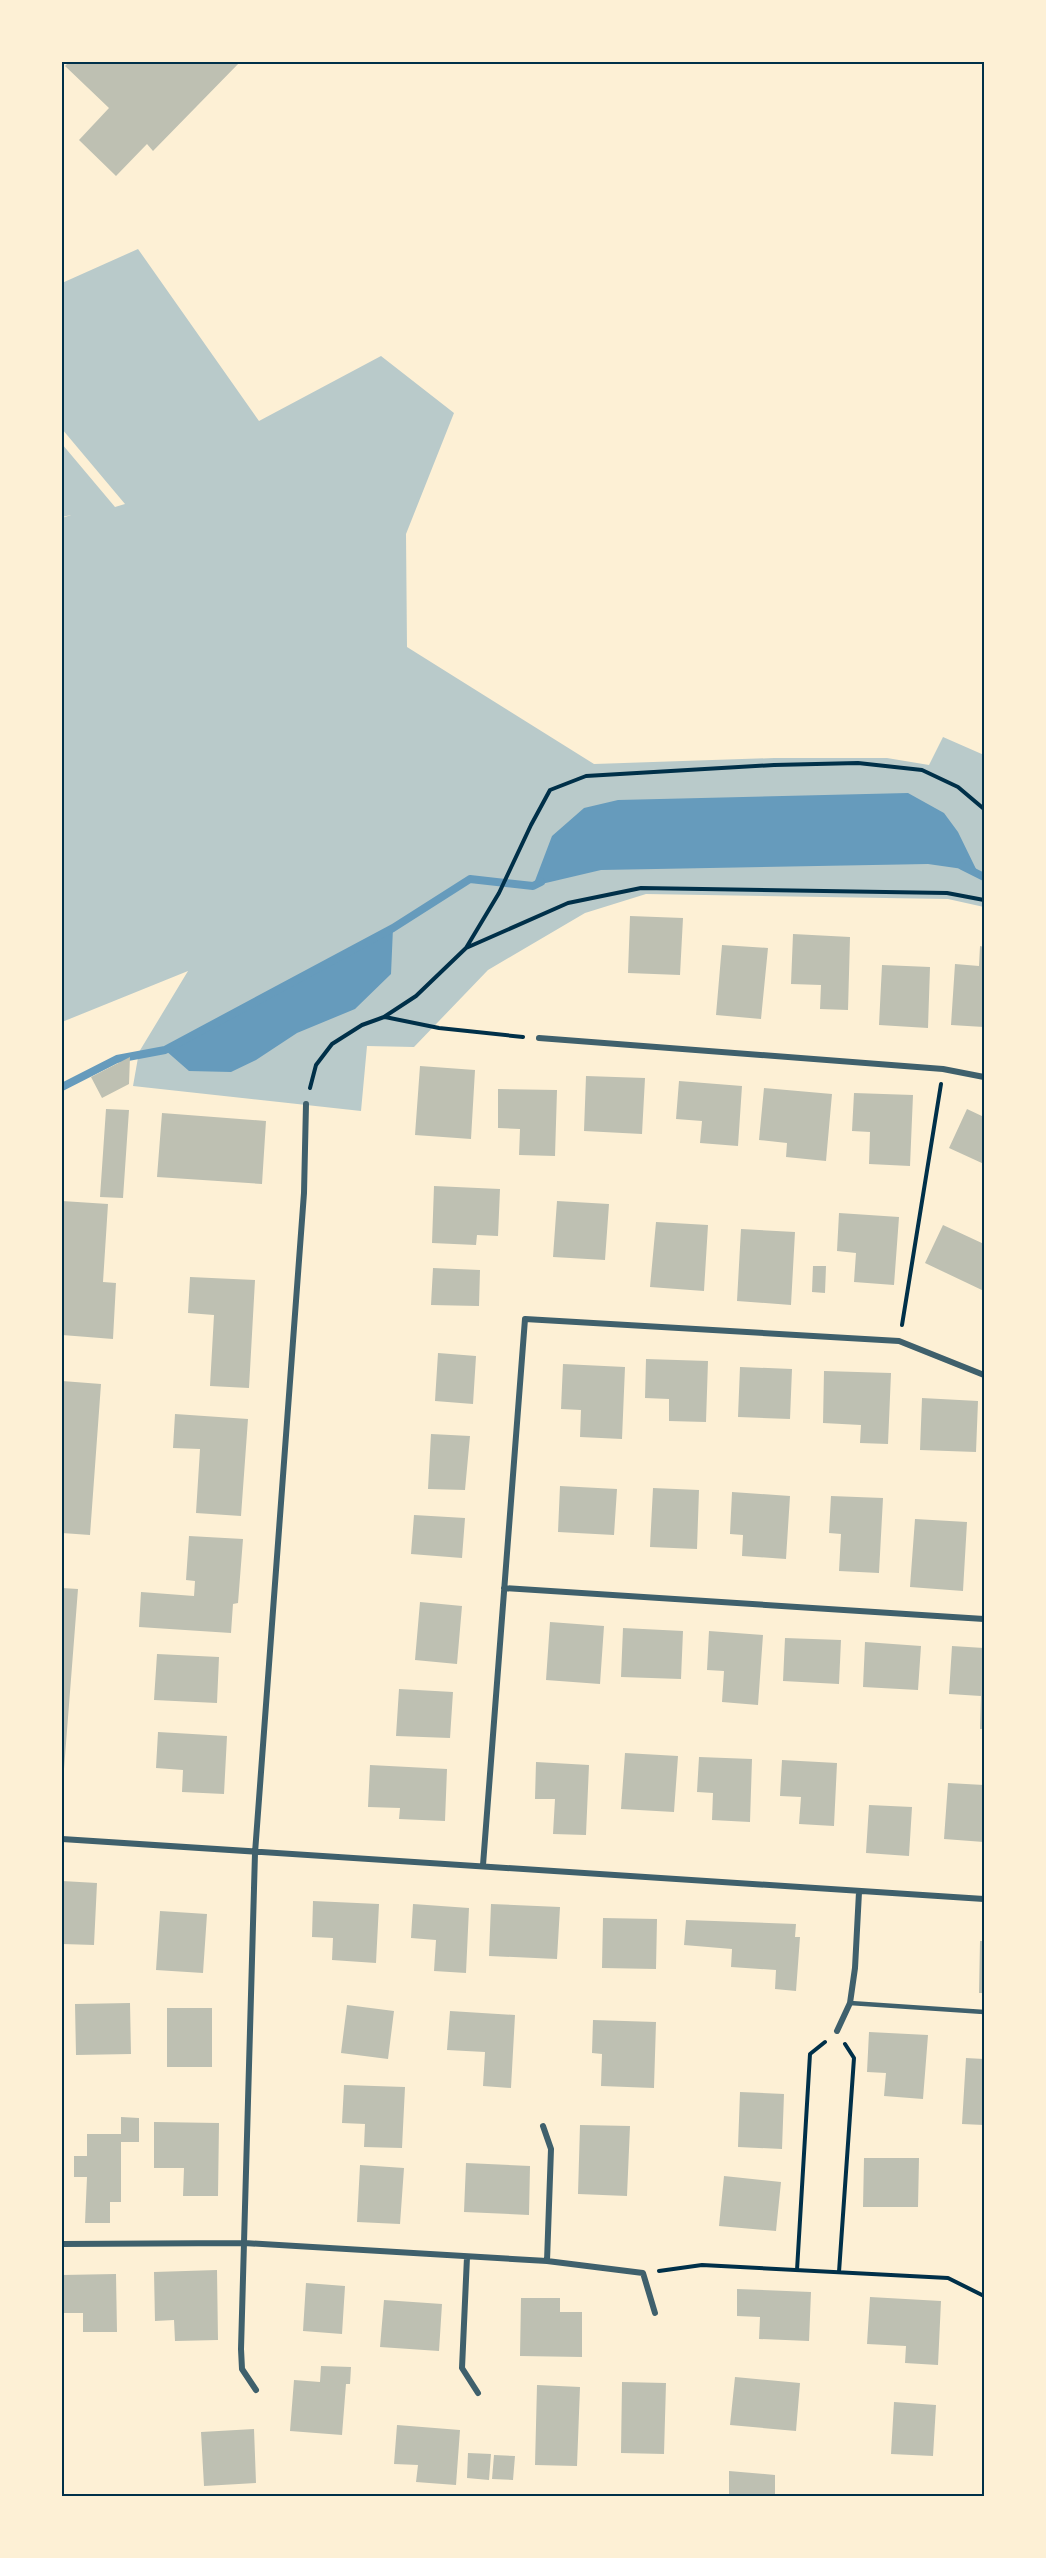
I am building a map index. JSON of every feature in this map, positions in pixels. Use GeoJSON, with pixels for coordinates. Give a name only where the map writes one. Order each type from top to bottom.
{"type":"FeatureCollection","features":[{"type":"Feature","properties":{"kind":"street"},"geometry":{"type":"LineString","coordinates":[[539,1038],[943,1069],[984,1077]]}},
{"type":"Feature","properties":{"kind":"street"},"geometry":{"type":"LineString","coordinates":[[256,2390],[242,2369],[255,1853],[304,1193],[306,1104]]}},
{"type":"Feature","properties":{"kind":"street"},"geometry":{"type":"LineString","coordinates":[[483,1865],[525,1319],[899,1341],[984,1375]]}},
{"type":"Feature","properties":{"kind":"street"},"geometry":{"type":"LineString","coordinates":[[504,1588],[984,1619]]}},
{"type":"Feature","properties":{"kind":"street"},"geometry":{"type":"LineString","coordinates":[[62,1839],[984,1899]]}},
{"type":"Feature","properties":{"kind":"street"},"geometry":{"type":"LineString","coordinates":[[837,2031],[850,2003],[855,1968],[859,1892]]}},
{"type":"Feature","properties":{"kind":"street"},"geometry":{"type":"LineString","coordinates":[[543,2126],[551,2149],[547,2261]]}},
{"type":"Feature","properties":{"kind":"street"},"geometry":{"type":"LineString","coordinates":[[62,2244],[244,2243],[547,2261],[643,2273],[655,2313]]}},
{"type":"Feature","properties":{"kind":"street"},"geometry":{"type":"LineString","coordinates":[[467,2257],[462,2368],[478,2393]]}},
{"type":"Feature","properties":{"kind":"lane"},"geometry":{"type":"LineString","coordinates":[[850,2003],[984,2012]]}},
{"type":"Feature","properties":{"kind":"path"},"geometry":{"type":"LineString","coordinates":[[306,1104],[316,1065],[332,1044],[362,1026],[384,1017],[416,996],[466,948],[499,893],[550,790],[586,776],[774,765],[858,763],[922,770],[958,787],[984,809]]}},
{"type":"Feature","properties":{"kind":"path"},"geometry":{"type":"LineString","coordinates":[[466,948],[568,903],[641,888],[946,893],[984,900]]}},
{"type":"Feature","properties":{"kind":"path"},"geometry":{"type":"LineString","coordinates":[[384,1017],[439,1028],[508,1036]]}},
{"type":"Feature","properties":{"kind":"path"},"geometry":{"type":"LineString","coordinates":[[899,1341],[943,1069]]}},
{"type":"Feature","properties":{"kind":"path"},"geometry":{"type":"LineString","coordinates":[[797,2270],[810,2054],[837,2031],[854,2058],[839,2272]]}},
{"type":"Feature","properties":{"kind":"path"},"geometry":{"type":"LineString","coordinates":[[643,2273],[702,2265],[948,2278],[984,2296]]}},
{"type":"Feature","properties":{"kind":"shaded area"},"geometry":{"type":"Polygon","coordinates":[[[138,249],[259,421],[381,356],[454,413],[406,534],[407,647],[594,764],[774,758],[887,758],[929,765],[943,737],[984,755],[984,907],[948,899],[646,894],[585,913],[488,970],[414,1047],[367,1046],[361,1111],[133,1086],[139,1052],[188,971],[62,1022],[62,518],[71,515],[62,517],[62,444],[115,507],[125,504],[62,429],[62,283],[138,249]]]}},
{"type":"Feature","properties":{"kind":"water"},"geometry":{"type":"Polygon","coordinates":[[[908,793],[944,813],[958,832],[977,871],[928,864],[601,870],[533,886],[552,836],[584,808],[618,800],[908,793]]]}},
{"type":"Feature","properties":{"kind":"water"},"geometry":{"type":"Polygon","coordinates":[[[393,928],[391,974],[355,1009],[297,1033],[256,1060],[231,1072],[189,1071],[165,1050],[393,928]]]}},
{"type":"Feature","properties":{"kind":"building"},"geometry":{"type":"Polygon","coordinates":[[[69,62],[240,62],[153,151],[147,144],[116,176],[79,140],[109,108],[65,66],[69,62]]]}},
{"type":"Feature","properties":{"kind":"building"},"geometry":{"type":"Polygon","coordinates":[[[630,916],[683,918],[680,975],[628,973],[630,916]]]}},
{"type":"Feature","properties":{"kind":"building"},"geometry":{"type":"Polygon","coordinates":[[[793,934],[850,937],[848,1010],[820,1009],[821,985],[791,984],[793,934]]]}},
{"type":"Feature","properties":{"kind":"building"},"geometry":{"type":"Polygon","coordinates":[[[722,945],[768,948],[761,1019],[716,1015],[722,945]]]}},
{"type":"Feature","properties":{"kind":"building"},"geometry":{"type":"Polygon","coordinates":[[[980,946],[984,947],[984,1027],[951,1025],[955,964],[979,966],[980,946]]]}},
{"type":"Feature","properties":{"kind":"building"},"geometry":{"type":"Polygon","coordinates":[[[882,965],[930,967],[928,1028],[879,1025],[882,965]]]}},
{"type":"Feature","properties":{"kind":"building"},"geometry":{"type":"Polygon","coordinates":[[[130,1057],[129,1084],[102,1098],[91,1077],[130,1057]]]}},
{"type":"Feature","properties":{"kind":"building"},"geometry":{"type":"Polygon","coordinates":[[[420,1066],[475,1070],[471,1139],[415,1135],[420,1066]]]}},
{"type":"Feature","properties":{"kind":"building"},"geometry":{"type":"Polygon","coordinates":[[[586,1076],[645,1078],[642,1134],[584,1131],[586,1076]]]}},
{"type":"Feature","properties":{"kind":"building"},"geometry":{"type":"Polygon","coordinates":[[[679,1081],[742,1086],[738,1146],[700,1143],[702,1121],[676,1119],[679,1081]]]}},
{"type":"Feature","properties":{"kind":"building"},"geometry":{"type":"Polygon","coordinates":[[[764,1088],[832,1094],[826,1161],[786,1157],[787,1143],[759,1140],[764,1088]]]}},
{"type":"Feature","properties":{"kind":"building"},"geometry":{"type":"Polygon","coordinates":[[[498,1089],[557,1090],[555,1156],[519,1155],[520,1129],[498,1128],[498,1089]]]}},
{"type":"Feature","properties":{"kind":"building"},"geometry":{"type":"Polygon","coordinates":[[[854,1093],[913,1095],[910,1166],[869,1164],[870,1132],[852,1131],[854,1093]]]}},
{"type":"Feature","properties":{"kind":"building"},"geometry":{"type":"Polygon","coordinates":[[[106,1109],[129,1110],[123,1198],[100,1197],[106,1109]]]}},
{"type":"Feature","properties":{"kind":"building"},"geometry":{"type":"Polygon","coordinates":[[[967,1109],[984,1117],[984,1164],[949,1148],[967,1109]]]}},
{"type":"Feature","properties":{"kind":"building"},"geometry":{"type":"Polygon","coordinates":[[[162,1113],[266,1121],[262,1184],[157,1177],[162,1113]]]}},
{"type":"Feature","properties":{"kind":"building"},"geometry":{"type":"Polygon","coordinates":[[[434,1186],[500,1189],[498,1236],[477,1235],[476,1245],[432,1243],[434,1186]]]}},
{"type":"Feature","properties":{"kind":"building"},"geometry":{"type":"Polygon","coordinates":[[[62,1201],[108,1204],[103,1282],[116,1283],[113,1339],[62,1335],[62,1201]]]}},
{"type":"Feature","properties":{"kind":"building"},"geometry":{"type":"Polygon","coordinates":[[[557,1201],[609,1204],[605,1260],[553,1257],[557,1201]]]}},
{"type":"Feature","properties":{"kind":"building"},"geometry":{"type":"Polygon","coordinates":[[[839,1213],[899,1217],[894,1285],[854,1282],[856,1253],[837,1251],[839,1213]]]}},
{"type":"Feature","properties":{"kind":"building"},"geometry":{"type":"Polygon","coordinates":[[[656,1222],[708,1225],[704,1291],[650,1287],[656,1222]]]}},
{"type":"Feature","properties":{"kind":"building"},"geometry":{"type":"Polygon","coordinates":[[[943,1225],[984,1244],[984,1291],[925,1263],[943,1225]]]}},
{"type":"Feature","properties":{"kind":"building"},"geometry":{"type":"Polygon","coordinates":[[[741,1229],[795,1232],[791,1305],[737,1301],[741,1229]]]}},
{"type":"Feature","properties":{"kind":"building"},"geometry":{"type":"Polygon","coordinates":[[[813,1266],[826,1266],[825,1293],[812,1292],[813,1266]]]}},
{"type":"Feature","properties":{"kind":"building"},"geometry":{"type":"Polygon","coordinates":[[[433,1268],[480,1270],[479,1306],[431,1305],[433,1268]]]}},
{"type":"Feature","properties":{"kind":"building"},"geometry":{"type":"Polygon","coordinates":[[[190,1277],[255,1280],[249,1388],[210,1386],[214,1315],[188,1313],[190,1277]]]}},
{"type":"Feature","properties":{"kind":"building"},"geometry":{"type":"Polygon","coordinates":[[[438,1353],[476,1356],[473,1404],[435,1401],[438,1353]]]}},
{"type":"Feature","properties":{"kind":"building"},"geometry":{"type":"Polygon","coordinates":[[[646,1359],[708,1361],[706,1422],[669,1421],[669,1399],[645,1398],[646,1359]]]}},
{"type":"Feature","properties":{"kind":"building"},"geometry":{"type":"Polygon","coordinates":[[[563,1364],[625,1367],[622,1439],[580,1437],[581,1410],[561,1409],[563,1364]]]}},
{"type":"Feature","properties":{"kind":"building"},"geometry":{"type":"Polygon","coordinates":[[[740,1367],[792,1369],[790,1419],[738,1417],[740,1367]]]}},
{"type":"Feature","properties":{"kind":"building"},"geometry":{"type":"Polygon","coordinates":[[[824,1371],[891,1373],[888,1444],[860,1443],[861,1425],[823,1423],[824,1371]]]}},
{"type":"Feature","properties":{"kind":"building"},"geometry":{"type":"Polygon","coordinates":[[[62,1381],[101,1384],[90,1535],[62,1533],[62,1381]]]}},
{"type":"Feature","properties":{"kind":"building"},"geometry":{"type":"Polygon","coordinates":[[[922,1398],[978,1401],[976,1452],[920,1450],[922,1398]]]}},
{"type":"Feature","properties":{"kind":"building"},"geometry":{"type":"Polygon","coordinates":[[[175,1414],[248,1419],[241,1516],[196,1513],[200,1449],[173,1448],[175,1414]]]}},
{"type":"Feature","properties":{"kind":"building"},"geometry":{"type":"Polygon","coordinates":[[[431,1434],[470,1436],[465,1490],[428,1489],[431,1434]]]}},
{"type":"Feature","properties":{"kind":"building"},"geometry":{"type":"Polygon","coordinates":[[[560,1486],[617,1489],[614,1535],[558,1532],[560,1486]]]}},
{"type":"Feature","properties":{"kind":"building"},"geometry":{"type":"Polygon","coordinates":[[[653,1488],[699,1490],[697,1549],[650,1547],[653,1488]]]}},
{"type":"Feature","properties":{"kind":"building"},"geometry":{"type":"Polygon","coordinates":[[[732,1492],[790,1496],[786,1559],[742,1556],[743,1535],[730,1534],[732,1492]]]}},
{"type":"Feature","properties":{"kind":"building"},"geometry":{"type":"Polygon","coordinates":[[[831,1496],[883,1498],[879,1573],[839,1571],[841,1534],[829,1533],[831,1496]]]}},
{"type":"Feature","properties":{"kind":"building"},"geometry":{"type":"Polygon","coordinates":[[[414,1515],[465,1518],[462,1558],[411,1554],[414,1515]]]}},
{"type":"Feature","properties":{"kind":"building"},"geometry":{"type":"Polygon","coordinates":[[[915,1519],[967,1522],[963,1591],[910,1587],[915,1519]]]}},
{"type":"Feature","properties":{"kind":"building"},"geometry":{"type":"Polygon","coordinates":[[[189,1536],[243,1539],[238,1603],[233,1604],[231,1633],[139,1627],[141,1592],[194,1596],[195,1581],[186,1580],[189,1536]]]}},
{"type":"Feature","properties":{"kind":"building"},"geometry":{"type":"Polygon","coordinates":[[[62,1588],[78,1589],[63,1782],[62,1782],[62,1588]]]}},
{"type":"Feature","properties":{"kind":"building"},"geometry":{"type":"Polygon","coordinates":[[[420,1602],[462,1606],[457,1664],[415,1660],[420,1602]]]}},
{"type":"Feature","properties":{"kind":"building"},"geometry":{"type":"Polygon","coordinates":[[[550,1622],[604,1626],[600,1684],[546,1680],[550,1622]]]}},
{"type":"Feature","properties":{"kind":"building"},"geometry":{"type":"Polygon","coordinates":[[[623,1628],[683,1631],[681,1679],[621,1677],[623,1628]]]}},
{"type":"Feature","properties":{"kind":"building"},"geometry":{"type":"Polygon","coordinates":[[[709,1631],[763,1635],[758,1705],[722,1702],[724,1671],[707,1670],[709,1631]]]}},
{"type":"Feature","properties":{"kind":"building"},"geometry":{"type":"Polygon","coordinates":[[[785,1638],[841,1640],[839,1684],[783,1681],[785,1638]]]}},
{"type":"Feature","properties":{"kind":"building"},"geometry":{"type":"Polygon","coordinates":[[[865,1642],[921,1646],[918,1690],[863,1687],[865,1642]]]}},
{"type":"Feature","properties":{"kind":"building"},"geometry":{"type":"Polygon","coordinates":[[[952,1646],[984,1648],[984,1729],[980,1729],[981,1696],[949,1694],[952,1646]]]}},
{"type":"Feature","properties":{"kind":"building"},"geometry":{"type":"Polygon","coordinates":[[[157,1654],[219,1657],[217,1703],[154,1700],[157,1654]]]}},
{"type":"Feature","properties":{"kind":"building"},"geometry":{"type":"Polygon","coordinates":[[[399,1689],[453,1692],[450,1738],[396,1736],[399,1689]]]}},
{"type":"Feature","properties":{"kind":"building"},"geometry":{"type":"Polygon","coordinates":[[[158,1732],[227,1736],[224,1794],[182,1792],[183,1770],[156,1768],[158,1732]]]}},
{"type":"Feature","properties":{"kind":"building"},"geometry":{"type":"Polygon","coordinates":[[[625,1753],[678,1756],[674,1812],[621,1809],[625,1753]]]}},
{"type":"Feature","properties":{"kind":"building"},"geometry":{"type":"Polygon","coordinates":[[[699,1757],[752,1759],[750,1822],[712,1820],[713,1793],[697,1792],[699,1757]]]}},
{"type":"Feature","properties":{"kind":"building"},"geometry":{"type":"Polygon","coordinates":[[[782,1760],[837,1763],[834,1826],[799,1824],[801,1797],[780,1796],[782,1760]]]}},
{"type":"Feature","properties":{"kind":"building"},"geometry":{"type":"Polygon","coordinates":[[[536,1762],[589,1765],[586,1835],[553,1834],[555,1799],[535,1799],[536,1762]]]}},
{"type":"Feature","properties":{"kind":"building"},"geometry":{"type":"Polygon","coordinates":[[[370,1765],[447,1769],[445,1821],[399,1819],[400,1808],[368,1807],[370,1765]]]}},
{"type":"Feature","properties":{"kind":"building"},"geometry":{"type":"Polygon","coordinates":[[[948,1783],[984,1785],[984,1842],[944,1839],[948,1783]]]}},
{"type":"Feature","properties":{"kind":"building"},"geometry":{"type":"Polygon","coordinates":[[[869,1805],[912,1807],[909,1856],[866,1853],[869,1805]]]}},
{"type":"Feature","properties":{"kind":"building"},"geometry":{"type":"Polygon","coordinates":[[[62,1881],[97,1883],[94,1945],[62,1944],[62,1881]]]}},
{"type":"Feature","properties":{"kind":"building"},"geometry":{"type":"Polygon","coordinates":[[[313,1901],[379,1904],[376,1963],[332,1960],[333,1938],[312,1937],[313,1901]]]}},
{"type":"Feature","properties":{"kind":"building"},"geometry":{"type":"Polygon","coordinates":[[[413,1904],[469,1908],[466,1973],[434,1971],[436,1940],[411,1938],[413,1904]]]}},
{"type":"Feature","properties":{"kind":"building"},"geometry":{"type":"Polygon","coordinates":[[[491,1904],[560,1907],[557,1959],[489,1956],[491,1904]]]}},
{"type":"Feature","properties":{"kind":"building"},"geometry":{"type":"Polygon","coordinates":[[[160,1911],[207,1914],[203,1973],[156,1970],[160,1911]]]}},
{"type":"Feature","properties":{"kind":"building"},"geometry":{"type":"Polygon","coordinates":[[[603,1918],[657,1919],[656,1969],[602,1968],[603,1918]]]}},
{"type":"Feature","properties":{"kind":"building"},"geometry":{"type":"Polygon","coordinates":[[[686,1920],[796,1924],[795,1937],[800,1937],[796,1991],[775,1989],[776,1970],[731,1967],[732,1949],[684,1945],[686,1920]]]}},
{"type":"Feature","properties":{"kind":"building"},"geometry":{"type":"Polygon","coordinates":[[[980,1941],[984,1941],[984,1993],[979,1993],[980,1941]]]}},
{"type":"Feature","properties":{"kind":"building"},"geometry":{"type":"Polygon","coordinates":[[[130,2003],[131,2054],[76,2055],[75,2004],[130,2003]]]}},
{"type":"Feature","properties":{"kind":"building"},"geometry":{"type":"Polygon","coordinates":[[[347,2005],[394,2011],[388,2059],[341,2053],[347,2005]]]}},
{"type":"Feature","properties":{"kind":"building"},"geometry":{"type":"Polygon","coordinates":[[[167,2008],[212,2008],[212,2067],[167,2067],[167,2008]]]}},
{"type":"Feature","properties":{"kind":"building"},"geometry":{"type":"Polygon","coordinates":[[[450,2011],[515,2015],[511,2088],[483,2086],[485,2052],[447,2050],[450,2011]]]}},
{"type":"Feature","properties":{"kind":"building"},"geometry":{"type":"Polygon","coordinates":[[[593,2020],[656,2022],[654,2088],[601,2086],[602,2054],[592,2053],[593,2020]]]}},
{"type":"Feature","properties":{"kind":"building"},"geometry":{"type":"Polygon","coordinates":[[[869,2032],[928,2035],[923,2099],[884,2096],[886,2073],[867,2072],[869,2032]]]}},
{"type":"Feature","properties":{"kind":"building"},"geometry":{"type":"Polygon","coordinates":[[[966,2058],[984,2059],[984,2125],[962,2124],[966,2058]]]}},
{"type":"Feature","properties":{"kind":"building"},"geometry":{"type":"Polygon","coordinates":[[[344,2085],[405,2087],[402,2148],[364,2147],[365,2124],[342,2123],[344,2085]]]}},
{"type":"Feature","properties":{"kind":"building"},"geometry":{"type":"Polygon","coordinates":[[[740,2092],[784,2094],[782,2149],[738,2147],[740,2092]]]}},
{"type":"Feature","properties":{"kind":"building"},"geometry":{"type":"Polygon","coordinates":[[[121,2117],[139,2118],[139,2142],[121,2142],[121,2202],[110,2202],[110,2223],[85,2223],[87,2177],[74,2177],[74,2156],[87,2156],[87,2134],[121,2134],[121,2117]]]}},
{"type":"Feature","properties":{"kind":"building"},"geometry":{"type":"Polygon","coordinates":[[[154,2122],[219,2123],[218,2196],[183,2196],[184,2168],[154,2168],[154,2122]]]}},
{"type":"Feature","properties":{"kind":"building"},"geometry":{"type":"Polygon","coordinates":[[[580,2125],[630,2126],[627,2196],[578,2194],[580,2125]]]}},
{"type":"Feature","properties":{"kind":"building"},"geometry":{"type":"Polygon","coordinates":[[[864,2158],[919,2158],[918,2207],[863,2207],[864,2158]]]}},
{"type":"Feature","properties":{"kind":"building"},"geometry":{"type":"Polygon","coordinates":[[[466,2163],[530,2166],[529,2215],[464,2212],[466,2163]]]}},
{"type":"Feature","properties":{"kind":"building"},"geometry":{"type":"Polygon","coordinates":[[[360,2165],[404,2168],[400,2224],[357,2222],[360,2165]]]}},
{"type":"Feature","properties":{"kind":"building"},"geometry":{"type":"Polygon","coordinates":[[[724,2176],[781,2182],[776,2231],[719,2226],[724,2176]]]}},
{"type":"Feature","properties":{"kind":"building"},"geometry":{"type":"Polygon","coordinates":[[[217,2270],[218,2340],[175,2341],[174,2320],[155,2321],[154,2272],[217,2270]]]}},
{"type":"Feature","properties":{"kind":"building"},"geometry":{"type":"Polygon","coordinates":[[[116,2274],[117,2332],[83,2332],[83,2313],[62,2313],[62,2275],[116,2274]]]}},
{"type":"Feature","properties":{"kind":"building"},"geometry":{"type":"Polygon","coordinates":[[[306,2283],[345,2286],[342,2334],[303,2331],[306,2283]]]}},
{"type":"Feature","properties":{"kind":"building"},"geometry":{"type":"Polygon","coordinates":[[[737,2289],[811,2292],[809,2341],[759,2339],[760,2317],[737,2316],[737,2289]]]}},
{"type":"Feature","properties":{"kind":"building"},"geometry":{"type":"Polygon","coordinates":[[[870,2297],[941,2301],[938,2365],[905,2363],[906,2346],[867,2344],[870,2297]]]}},
{"type":"Feature","properties":{"kind":"building"},"geometry":{"type":"Polygon","coordinates":[[[521,2298],[560,2298],[560,2312],[582,2312],[582,2357],[520,2356],[521,2298]]]}},
{"type":"Feature","properties":{"kind":"building"},"geometry":{"type":"Polygon","coordinates":[[[384,2300],[442,2304],[439,2351],[380,2347],[384,2300]]]}},
{"type":"Feature","properties":{"kind":"building"},"geometry":{"type":"Polygon","coordinates":[[[321,2366],[351,2367],[350,2384],[346,2384],[342,2435],[290,2431],[294,2380],[320,2382],[321,2366]]]}},
{"type":"Feature","properties":{"kind":"building"},"geometry":{"type":"Polygon","coordinates":[[[735,2377],[800,2383],[796,2431],[730,2425],[735,2377]]]}},
{"type":"Feature","properties":{"kind":"building"},"geometry":{"type":"Polygon","coordinates":[[[622,2382],[666,2383],[664,2454],[621,2453],[622,2382]]]}},
{"type":"Feature","properties":{"kind":"building"},"geometry":{"type":"Polygon","coordinates":[[[537,2385],[580,2387],[577,2466],[535,2465],[537,2385]]]}},
{"type":"Feature","properties":{"kind":"building"},"geometry":{"type":"Polygon","coordinates":[[[894,2402],[936,2405],[933,2456],[891,2454],[894,2402]]]}},
{"type":"Feature","properties":{"kind":"building"},"geometry":{"type":"Polygon","coordinates":[[[397,2425],[460,2430],[456,2485],[416,2482],[418,2465],[394,2464],[397,2425]]]}},
{"type":"Feature","properties":{"kind":"building"},"geometry":{"type":"Polygon","coordinates":[[[254,2429],[256,2483],[204,2486],[201,2432],[254,2429]]]}},
{"type":"Feature","properties":{"kind":"building"},"geometry":{"type":"Polygon","coordinates":[[[468,2453],[491,2454],[489,2480],[467,2478],[468,2453]]]}},
{"type":"Feature","properties":{"kind":"building"},"geometry":{"type":"Polygon","coordinates":[[[494,2455],[515,2456],[513,2480],[492,2479],[494,2455]]]}},
{"type":"Feature","properties":{"kind":"building"},"geometry":{"type":"Polygon","coordinates":[[[729,2471],[775,2475],[775,2496],[729,2496],[729,2471]]]}},
{"type":"Feature","properties":{"kind":"waterway"},"geometry":{"type":"LineString","coordinates":[[962,866],[984,877]]}},
{"type":"Feature","properties":{"kind":"waterway"},"geometry":{"type":"LineString","coordinates":[[62,1087],[117,1059],[165,1050],[393,928],[470,879],[533,886],[541,882]]}}]}
